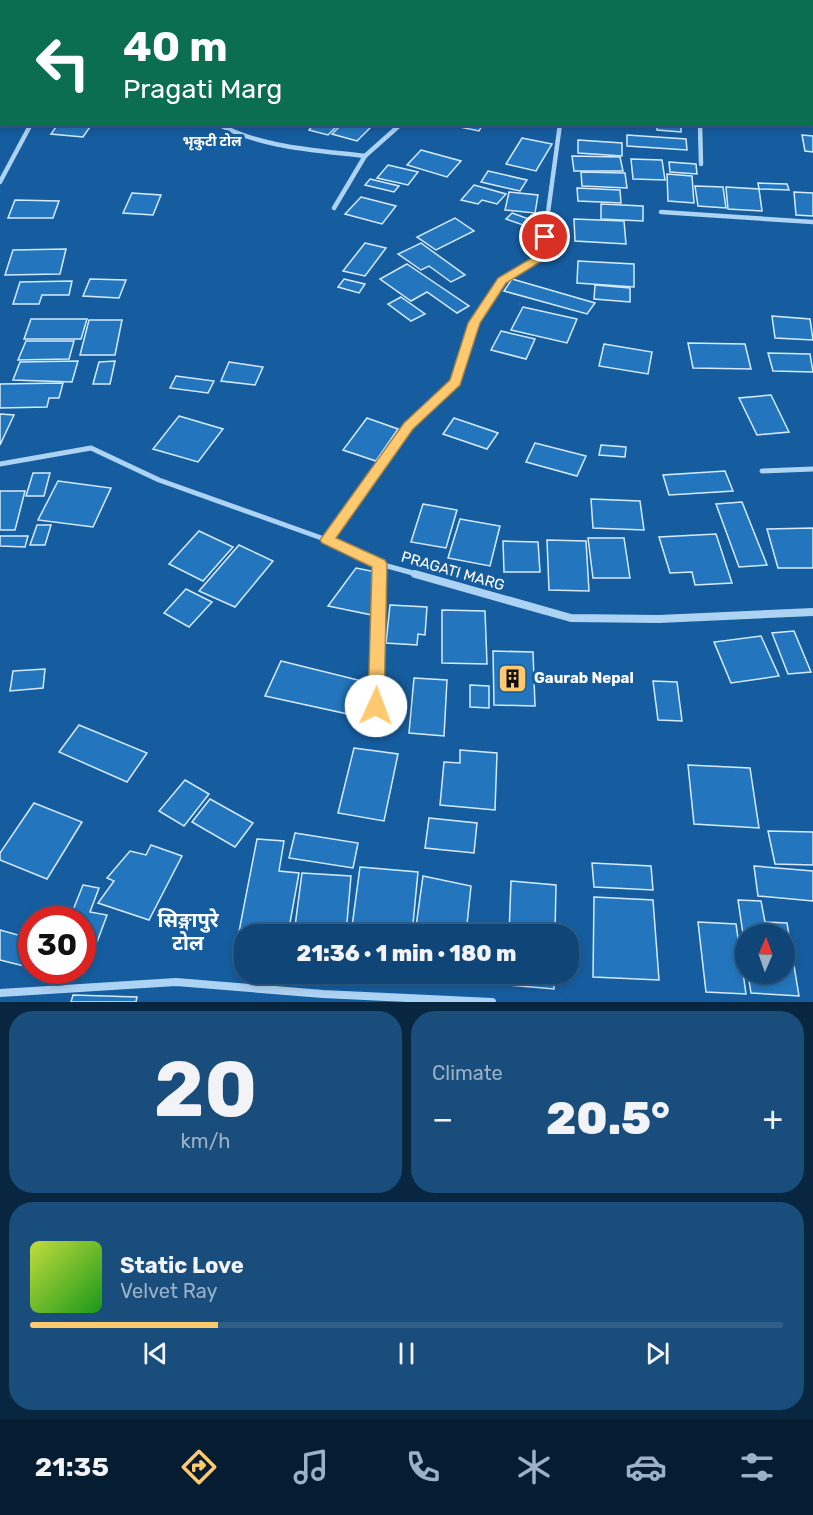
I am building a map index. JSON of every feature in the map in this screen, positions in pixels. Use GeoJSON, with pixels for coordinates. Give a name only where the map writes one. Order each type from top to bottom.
{"type":"FeatureCollection","features":[{"type":"Feature","properties":{"kind":"street"},"geometry":{"type":"LineString","coordinates":[[0,182],[30,126]]}},
{"type":"Feature","properties":{"kind":"street"},"geometry":{"type":"LineString","coordinates":[[221,126],[230,133],[293,146],[365,156]]}},
{"type":"Feature","properties":{"kind":"street"},"geometry":{"type":"LineString","coordinates":[[334,208],[365,156],[399,126]]}},
{"type":"Feature","properties":{"kind":"street"},"geometry":{"type":"LineString","coordinates":[[327,540],[408,426],[456,382],[474,323],[502,280],[542,257],[560,126]]}},
{"type":"Feature","properties":{"kind":"street"},"geometry":{"type":"LineString","coordinates":[[700,126],[701,164]]}},
{"type":"Feature","properties":{"kind":"street"},"geometry":{"type":"LineString","coordinates":[[661,212],[813,222]]}},
{"type":"Feature","properties":{"kind":"street","name":"PRAGATI MARG"},"geometry":{"type":"LineString","coordinates":[[0,464],[91,448],[159,480],[327,540],[380,564],[571,618],[659,619],[813,612]]}},
{"type":"Feature","properties":{"kind":"street"},"geometry":{"type":"LineString","coordinates":[[762,471],[813,469]]}},
{"type":"Feature","properties":{"kind":"street"},"geometry":{"type":"LineString","coordinates":[[376,706],[380,564]]}},
{"type":"Feature","properties":{"kind":"street"},"geometry":{"type":"LineString","coordinates":[[0,993],[176,982],[323,994],[492,1002]]}},
{"type":"Feature","properties":{"kind":"building"},"geometry":{"type":"Polygon","coordinates":[[[57,126],[91,126],[83,137],[51,134],[57,126]]]}},
{"type":"Feature","properties":{"kind":"building"},"geometry":{"type":"Polygon","coordinates":[[[312,126],[337,126],[328,135],[309,130],[312,126]]]}},
{"type":"Feature","properties":{"kind":"building"},"geometry":{"type":"Polygon","coordinates":[[[340,126],[372,126],[357,141],[332,134],[340,126]]]}},
{"type":"Feature","properties":{"kind":"building"},"geometry":{"type":"Polygon","coordinates":[[[455,126],[482,126],[479,131],[455,126]]]}},
{"type":"Feature","properties":{"kind":"building"},"geometry":{"type":"Polygon","coordinates":[[[657,126],[681,126],[681,132],[657,130],[657,126]]]}},
{"type":"Feature","properties":{"kind":"building"},"geometry":{"type":"Polygon","coordinates":[[[627,135],[686,139],[687,150],[627,146],[627,135]]]}},
{"type":"Feature","properties":{"kind":"building"},"geometry":{"type":"Polygon","coordinates":[[[802,135],[813,136],[813,152],[805,151],[802,135]]]}},
{"type":"Feature","properties":{"kind":"building"},"geometry":{"type":"Polygon","coordinates":[[[522,138],[552,144],[536,171],[506,164],[522,138]]]}},
{"type":"Feature","properties":{"kind":"building"},"geometry":{"type":"Polygon","coordinates":[[[578,140],[622,143],[622,156],[578,153],[578,140]]]}},
{"type":"Feature","properties":{"kind":"building"},"geometry":{"type":"Polygon","coordinates":[[[421,150],[461,161],[447,177],[407,165],[421,150]]]}},
{"type":"Feature","properties":{"kind":"building"},"geometry":{"type":"Polygon","coordinates":[[[572,156],[620,157],[623,171],[574,171],[572,156]]]}},
{"type":"Feature","properties":{"kind":"building"},"geometry":{"type":"Polygon","coordinates":[[[631,159],[662,160],[665,180],[633,179],[631,159]]]}},
{"type":"Feature","properties":{"kind":"building"},"geometry":{"type":"Polygon","coordinates":[[[669,162],[696,164],[697,174],[670,172],[669,162]]]}},
{"type":"Feature","properties":{"kind":"building"},"geometry":{"type":"Polygon","coordinates":[[[388,165],[418,172],[408,185],[377,178],[388,165]]]}},
{"type":"Feature","properties":{"kind":"building"},"geometry":{"type":"Polygon","coordinates":[[[488,171],[527,180],[520,191],[481,182],[488,171]]]}},
{"type":"Feature","properties":{"kind":"building"},"geometry":{"type":"Polygon","coordinates":[[[581,172],[625,173],[627,188],[582,186],[581,172]]]}},
{"type":"Feature","properties":{"kind":"building"},"geometry":{"type":"Polygon","coordinates":[[[667,174],[692,176],[694,203],[668,201],[667,174]]]}},
{"type":"Feature","properties":{"kind":"building"},"geometry":{"type":"Polygon","coordinates":[[[370,179],[399,186],[394,192],[365,185],[370,179]]]}},
{"type":"Feature","properties":{"kind":"building"},"geometry":{"type":"Polygon","coordinates":[[[758,183],[787,184],[789,190],[759,189],[758,183]]]}},
{"type":"Feature","properties":{"kind":"building"},"geometry":{"type":"Polygon","coordinates":[[[474,185],[506,194],[497,204],[482,200],[478,204],[461,200],[474,185]]]}},
{"type":"Feature","properties":{"kind":"building"},"geometry":{"type":"Polygon","coordinates":[[[695,186],[723,187],[726,208],[698,206],[695,186]]]}},
{"type":"Feature","properties":{"kind":"building"},"geometry":{"type":"Polygon","coordinates":[[[726,187],[759,189],[762,211],[728,209],[726,187]]]}},
{"type":"Feature","properties":{"kind":"building"},"geometry":{"type":"Polygon","coordinates":[[[577,188],[620,190],[621,203],[578,201],[577,188]]]}},
{"type":"Feature","properties":{"kind":"building"},"geometry":{"type":"Polygon","coordinates":[[[509,192],[538,195],[535,213],[505,210],[509,192]]]}},
{"type":"Feature","properties":{"kind":"building"},"geometry":{"type":"Polygon","coordinates":[[[794,192],[813,193],[813,216],[796,215],[794,192]]]}},
{"type":"Feature","properties":{"kind":"building"},"geometry":{"type":"Polygon","coordinates":[[[132,193],[161,195],[153,215],[123,213],[132,193]]]}},
{"type":"Feature","properties":{"kind":"building"},"geometry":{"type":"Polygon","coordinates":[[[361,197],[396,206],[382,224],[345,214],[361,197]]]}},
{"type":"Feature","properties":{"kind":"building"},"geometry":{"type":"Polygon","coordinates":[[[15,200],[59,201],[53,218],[8,218],[15,200]]]}},
{"type":"Feature","properties":{"kind":"building"},"geometry":{"type":"Polygon","coordinates":[[[601,204],[643,206],[643,221],[601,219],[601,204]]]}},
{"type":"Feature","properties":{"kind":"building"},"geometry":{"type":"Polygon","coordinates":[[[512,213],[540,223],[535,229],[506,219],[512,213]]]}},
{"type":"Feature","properties":{"kind":"building"},"geometry":{"type":"Polygon","coordinates":[[[455,218],[474,231],[436,250],[417,237],[455,218]]]}},
{"type":"Feature","properties":{"kind":"building"},"geometry":{"type":"Polygon","coordinates":[[[574,219],[624,221],[626,244],[575,241],[574,219]]]}},
{"type":"Feature","properties":{"kind":"building"},"geometry":{"type":"Polygon","coordinates":[[[365,243],[386,248],[365,276],[343,271],[365,243]]]}},
{"type":"Feature","properties":{"kind":"building"},"geometry":{"type":"Polygon","coordinates":[[[421,243],[465,275],[451,282],[429,266],[421,270],[398,254],[421,243]]]}},
{"type":"Feature","properties":{"kind":"building"},"geometry":{"type":"Polygon","coordinates":[[[66,249],[60,274],[5,275],[13,250],[66,249]]]}},
{"type":"Feature","properties":{"kind":"building"},"geometry":{"type":"Polygon","coordinates":[[[578,261],[634,264],[634,287],[577,283],[578,261]]]}},
{"type":"Feature","properties":{"kind":"building"},"geometry":{"type":"Polygon","coordinates":[[[407,264],[469,306],[457,313],[427,292],[411,301],[380,279],[407,264]]]}},
{"type":"Feature","properties":{"kind":"building"},"geometry":{"type":"Polygon","coordinates":[[[90,279],[126,280],[119,298],[83,296],[90,279]]]}},
{"type":"Feature","properties":{"kind":"building"},"geometry":{"type":"Polygon","coordinates":[[[344,279],[365,284],[359,293],[338,287],[344,279]]]}},
{"type":"Feature","properties":{"kind":"building"},"geometry":{"type":"Polygon","coordinates":[[[512,279],[595,303],[587,314],[504,291],[512,279]]]}},
{"type":"Feature","properties":{"kind":"building"},"geometry":{"type":"Polygon","coordinates":[[[72,281],[69,295],[42,295],[39,304],[13,304],[20,282],[72,281]]]}},
{"type":"Feature","properties":{"kind":"building"},"geometry":{"type":"Polygon","coordinates":[[[595,285],[630,288],[630,302],[594,299],[595,285]]]}},
{"type":"Feature","properties":{"kind":"building"},"geometry":{"type":"Polygon","coordinates":[[[401,297],[425,314],[411,321],[388,304],[401,297]]]}},
{"type":"Feature","properties":{"kind":"building"},"geometry":{"type":"Polygon","coordinates":[[[523,307],[577,319],[567,343],[511,330],[523,307]]]}},
{"type":"Feature","properties":{"kind":"building"},"geometry":{"type":"Polygon","coordinates":[[[772,316],[810,319],[813,340],[775,338],[772,316]]]}},
{"type":"Feature","properties":{"kind":"building"},"geometry":{"type":"Polygon","coordinates":[[[31,319],[87,319],[81,339],[24,339],[31,319]]]}},
{"type":"Feature","properties":{"kind":"building"},"geometry":{"type":"Polygon","coordinates":[[[89,320],[122,320],[115,355],[80,355],[89,320]]]}},
{"type":"Feature","properties":{"kind":"building"},"geometry":{"type":"Polygon","coordinates":[[[501,331],[535,339],[526,359],[491,350],[501,331]]]}},
{"type":"Feature","properties":{"kind":"building"},"geometry":{"type":"Polygon","coordinates":[[[26,341],[74,341],[69,359],[18,360],[26,341]]]}},
{"type":"Feature","properties":{"kind":"building"},"geometry":{"type":"Polygon","coordinates":[[[688,343],[745,344],[751,369],[693,368],[688,343]]]}},
{"type":"Feature","properties":{"kind":"building"},"geometry":{"type":"Polygon","coordinates":[[[604,344],[652,352],[648,374],[599,366],[604,344]]]}},
{"type":"Feature","properties":{"kind":"building"},"geometry":{"type":"Polygon","coordinates":[[[768,353],[810,354],[813,372],[773,371],[768,353]]]}},
{"type":"Feature","properties":{"kind":"building"},"geometry":{"type":"Polygon","coordinates":[[[78,361],[72,382],[13,380],[20,362],[78,361]]]}},
{"type":"Feature","properties":{"kind":"building"},"geometry":{"type":"Polygon","coordinates":[[[115,361],[110,384],[93,384],[99,362],[115,361]]]}},
{"type":"Feature","properties":{"kind":"building"},"geometry":{"type":"Polygon","coordinates":[[[229,362],[263,367],[255,385],[221,381],[229,362]]]}},
{"type":"Feature","properties":{"kind":"building"},"geometry":{"type":"Polygon","coordinates":[[[176,376],[214,381],[208,393],[170,388],[176,376]]]}},
{"type":"Feature","properties":{"kind":"building"},"geometry":{"type":"Polygon","coordinates":[[[63,383],[59,398],[49,398],[47,407],[0,408],[0,384],[63,383]]]}},
{"type":"Feature","properties":{"kind":"building"},"geometry":{"type":"Polygon","coordinates":[[[771,395],[789,432],[757,435],[739,398],[771,395]]]}},
{"type":"Feature","properties":{"kind":"building"},"geometry":{"type":"Polygon","coordinates":[[[0,414],[14,415],[0,445],[0,414]]]}},
{"type":"Feature","properties":{"kind":"building"},"geometry":{"type":"Polygon","coordinates":[[[179,416],[223,429],[198,462],[153,449],[179,416]]]}},
{"type":"Feature","properties":{"kind":"building"},"geometry":{"type":"Polygon","coordinates":[[[367,418],[398,429],[376,461],[343,450],[367,418]]]}},
{"type":"Feature","properties":{"kind":"building"},"geometry":{"type":"Polygon","coordinates":[[[454,418],[498,433],[487,449],[443,434],[454,418]]]}},
{"type":"Feature","properties":{"kind":"building"},"geometry":{"type":"Polygon","coordinates":[[[535,443],[586,456],[577,476],[526,462],[535,443]]]}},
{"type":"Feature","properties":{"kind":"building"},"geometry":{"type":"Polygon","coordinates":[[[601,445],[626,447],[625,457],[599,455],[601,445]]]}},
{"type":"Feature","properties":{"kind":"building"},"geometry":{"type":"Polygon","coordinates":[[[725,471],[733,491],[669,495],[663,475],[725,471]]]}},
{"type":"Feature","properties":{"kind":"building"},"geometry":{"type":"Polygon","coordinates":[[[33,473],[50,473],[44,496],[26,496],[33,473]]]}},
{"type":"Feature","properties":{"kind":"building"},"geometry":{"type":"Polygon","coordinates":[[[58,481],[111,488],[93,527],[38,520],[58,481]]]}},
{"type":"Feature","properties":{"kind":"building"},"geometry":{"type":"Polygon","coordinates":[[[0,491],[25,491],[15,530],[0,530],[0,491]]]}},
{"type":"Feature","properties":{"kind":"building"},"geometry":{"type":"Polygon","coordinates":[[[591,499],[640,501],[644,530],[593,528],[591,499]]]}},
{"type":"Feature","properties":{"kind":"building"},"geometry":{"type":"Polygon","coordinates":[[[742,502],[767,565],[739,567],[716,504],[742,502]]]}},
{"type":"Feature","properties":{"kind":"building"},"geometry":{"type":"Polygon","coordinates":[[[423,504],[457,510],[446,548],[411,542],[423,504]]]}},
{"type":"Feature","properties":{"kind":"building"},"geometry":{"type":"Polygon","coordinates":[[[460,519],[500,526],[490,566],[448,558],[460,519]]]}},
{"type":"Feature","properties":{"kind":"building"},"geometry":{"type":"Polygon","coordinates":[[[37,525],[51,525],[45,545],[30,545],[37,525]]]}},
{"type":"Feature","properties":{"kind":"building"},"geometry":{"type":"Polygon","coordinates":[[[813,528],[813,568],[778,568],[767,529],[813,528]]]}},
{"type":"Feature","properties":{"kind":"building"},"geometry":{"type":"Polygon","coordinates":[[[199,531],[233,547],[203,581],[169,564],[199,531]]]}},
{"type":"Feature","properties":{"kind":"building"},"geometry":{"type":"Polygon","coordinates":[[[716,534],[732,583],[695,585],[692,572],[670,573],[659,537],[716,534]]]}},
{"type":"Feature","properties":{"kind":"building"},"geometry":{"type":"Polygon","coordinates":[[[0,536],[28,536],[25,547],[0,546],[0,536]]]}},
{"type":"Feature","properties":{"kind":"building"},"geometry":{"type":"Polygon","coordinates":[[[588,538],[624,538],[630,578],[593,578],[588,538]]]}},
{"type":"Feature","properties":{"kind":"building"},"geometry":{"type":"Polygon","coordinates":[[[547,540],[586,541],[589,591],[549,590],[547,540]]]}},
{"type":"Feature","properties":{"kind":"building"},"geometry":{"type":"Polygon","coordinates":[[[503,541],[538,542],[540,572],[504,572],[503,541]]]}},
{"type":"Feature","properties":{"kind":"building"},"geometry":{"type":"Polygon","coordinates":[[[239,545],[273,561],[235,607],[199,591],[239,545]]]}},
{"type":"Feature","properties":{"kind":"building"},"geometry":{"type":"Polygon","coordinates":[[[356,568],[376,572],[372,615],[328,606],[356,568]]]}},
{"type":"Feature","properties":{"kind":"building"},"geometry":{"type":"Polygon","coordinates":[[[186,589],[212,602],[189,627],[164,613],[186,589]]]}},
{"type":"Feature","properties":{"kind":"building"},"geometry":{"type":"Polygon","coordinates":[[[390,605],[427,607],[425,635],[418,634],[417,645],[386,643],[390,605]]]}},
{"type":"Feature","properties":{"kind":"building"},"geometry":{"type":"Polygon","coordinates":[[[442,610],[485,611],[487,664],[442,663],[442,610]]]}},
{"type":"Feature","properties":{"kind":"building"},"geometry":{"type":"Polygon","coordinates":[[[794,631],[811,672],[788,674],[772,633],[794,631]]]}},
{"type":"Feature","properties":{"kind":"building"},"geometry":{"type":"Polygon","coordinates":[[[761,636],[779,676],[731,683],[714,642],[761,636]]]}},
{"type":"Feature","properties":{"kind":"building","name":"Gaurab Nepal"},"geometry":{"type":"Polygon","coordinates":[[[493,651],[533,652],[535,706],[494,705],[493,651]]]}},
{"type":"Feature","properties":{"kind":"building"},"geometry":{"type":"Polygon","coordinates":[[[281,661],[358,680],[348,714],[265,696],[281,661]]]}},
{"type":"Feature","properties":{"kind":"building"},"geometry":{"type":"Polygon","coordinates":[[[45,669],[43,688],[10,691],[13,671],[45,669]]]}},
{"type":"Feature","properties":{"kind":"building"},"geometry":{"type":"Polygon","coordinates":[[[414,678],[447,680],[444,736],[409,733],[414,678]]]}},
{"type":"Feature","properties":{"kind":"building"},"geometry":{"type":"Polygon","coordinates":[[[653,681],[677,682],[682,721],[658,720],[653,681]]]}},
{"type":"Feature","properties":{"kind":"building"},"geometry":{"type":"Polygon","coordinates":[[[470,685],[489,686],[489,708],[470,707],[470,685]]]}},
{"type":"Feature","properties":{"kind":"building"},"geometry":{"type":"Polygon","coordinates":[[[79,725],[147,753],[127,782],[59,752],[79,725]]]}},
{"type":"Feature","properties":{"kind":"building"},"geometry":{"type":"Polygon","coordinates":[[[354,748],[398,754],[384,821],[338,813],[354,748]]]}},
{"type":"Feature","properties":{"kind":"building"},"geometry":{"type":"Polygon","coordinates":[[[460,750],[497,753],[495,810],[440,805],[444,762],[460,763],[460,750]]]}},
{"type":"Feature","properties":{"kind":"building"},"geometry":{"type":"Polygon","coordinates":[[[688,765],[750,768],[759,828],[694,824],[688,765]]]}},
{"type":"Feature","properties":{"kind":"building"},"geometry":{"type":"Polygon","coordinates":[[[185,780],[209,794],[184,826],[159,811],[185,780]]]}},
{"type":"Feature","properties":{"kind":"building"},"geometry":{"type":"Polygon","coordinates":[[[210,799],[253,823],[235,847],[192,822],[210,799]]]}},
{"type":"Feature","properties":{"kind":"building"},"geometry":{"type":"Polygon","coordinates":[[[34,803],[82,822],[47,879],[0,860],[0,853],[34,803]]]}},
{"type":"Feature","properties":{"kind":"building"},"geometry":{"type":"Polygon","coordinates":[[[429,818],[477,823],[474,853],[425,848],[429,818]]]}},
{"type":"Feature","properties":{"kind":"building"},"geometry":{"type":"Polygon","coordinates":[[[768,831],[813,832],[813,865],[775,864],[768,831]]]}},
{"type":"Feature","properties":{"kind":"building"},"geometry":{"type":"Polygon","coordinates":[[[295,833],[358,843],[353,868],[289,858],[295,833]]]}},
{"type":"Feature","properties":{"kind":"building"},"geometry":{"type":"Polygon","coordinates":[[[257,839],[284,841],[279,871],[299,873],[290,924],[240,924],[257,839]]]}},
{"type":"Feature","properties":{"kind":"building"},"geometry":{"type":"Polygon","coordinates":[[[151,845],[182,856],[149,920],[98,903],[114,881],[107,878],[130,851],[146,855],[151,845]]]}},
{"type":"Feature","properties":{"kind":"building"},"geometry":{"type":"Polygon","coordinates":[[[592,863],[651,866],[653,890],[594,887],[592,863]]]}},
{"type":"Feature","properties":{"kind":"building"},"geometry":{"type":"Polygon","coordinates":[[[754,866],[813,871],[813,901],[758,896],[754,866]]]}},
{"type":"Feature","properties":{"kind":"building"},"geometry":{"type":"Polygon","coordinates":[[[360,867],[418,872],[413,924],[352,924],[360,867]]]}},
{"type":"Feature","properties":{"kind":"building"},"geometry":{"type":"Polygon","coordinates":[[[302,873],[351,876],[347,924],[295,924],[302,873]]]}},
{"type":"Feature","properties":{"kind":"building"},"geometry":{"type":"Polygon","coordinates":[[[423,876],[471,886],[467,924],[416,924],[423,876]]]}},
{"type":"Feature","properties":{"kind":"building"},"geometry":{"type":"Polygon","coordinates":[[[511,881],[556,885],[555,924],[509,924],[511,881]]]}},
{"type":"Feature","properties":{"kind":"building"},"geometry":{"type":"Polygon","coordinates":[[[83,885],[99,888],[92,906],[75,906],[83,885]]]}},
{"type":"Feature","properties":{"kind":"building"},"geometry":{"type":"Polygon","coordinates":[[[594,897],[653,900],[659,980],[593,977],[594,897]]]}},
{"type":"Feature","properties":{"kind":"building"},"geometry":{"type":"Polygon","coordinates":[[[738,900],[761,901],[765,922],[787,924],[742,924],[738,900]]]}},
{"type":"Feature","properties":{"kind":"building"},"geometry":{"type":"Polygon","coordinates":[[[96,913],[107,915],[96,945],[96,913]]]}},
{"type":"Feature","properties":{"kind":"building"},"geometry":{"type":"Polygon","coordinates":[[[698,922],[736,924],[735,984],[745,984],[746,994],[706,992],[698,922]]]}},
{"type":"Feature","properties":{"kind":"building"},"geometry":{"type":"Polygon","coordinates":[[[0,930],[18,935],[18,964],[0,960],[0,930]]]}},
{"type":"Feature","properties":{"kind":"building"},"geometry":{"type":"Polygon","coordinates":[[[795,972],[799,996],[751,993],[750,984],[795,984],[795,972]]]}},
{"type":"Feature","properties":{"kind":"building"},"geometry":{"type":"Polygon","coordinates":[[[554,984],[554,989],[507,985],[554,984]]]}},
{"type":"Feature","properties":{"kind":"building"},"geometry":{"type":"Polygon","coordinates":[[[73,995],[137,997],[136,1002],[71,1002],[73,995]]]}},
{"type":"Feature","properties":{"kind":"place","name":"Gaurab Nepal"},"geometry":{"type":"Point","coordinates":[513,678]}},
{"type":"Feature","properties":{"kind":"district","name":"भृकुटी टोल"},"geometry":{"type":"Point","coordinates":[212,141]}},
{"type":"Feature","properties":{"kind":"district","name":"सिङ्गापुरे टोल"},"geometry":{"type":"Point","coordinates":[188,932]}},
{"type":"Feature","properties":{"kind":"route"},"geometry":{"type":"LineString","coordinates":[[376,706],[380,564],[327,540],[408,426],[456,382],[474,323],[502,280],[542,257],[545,237]]}}]}
